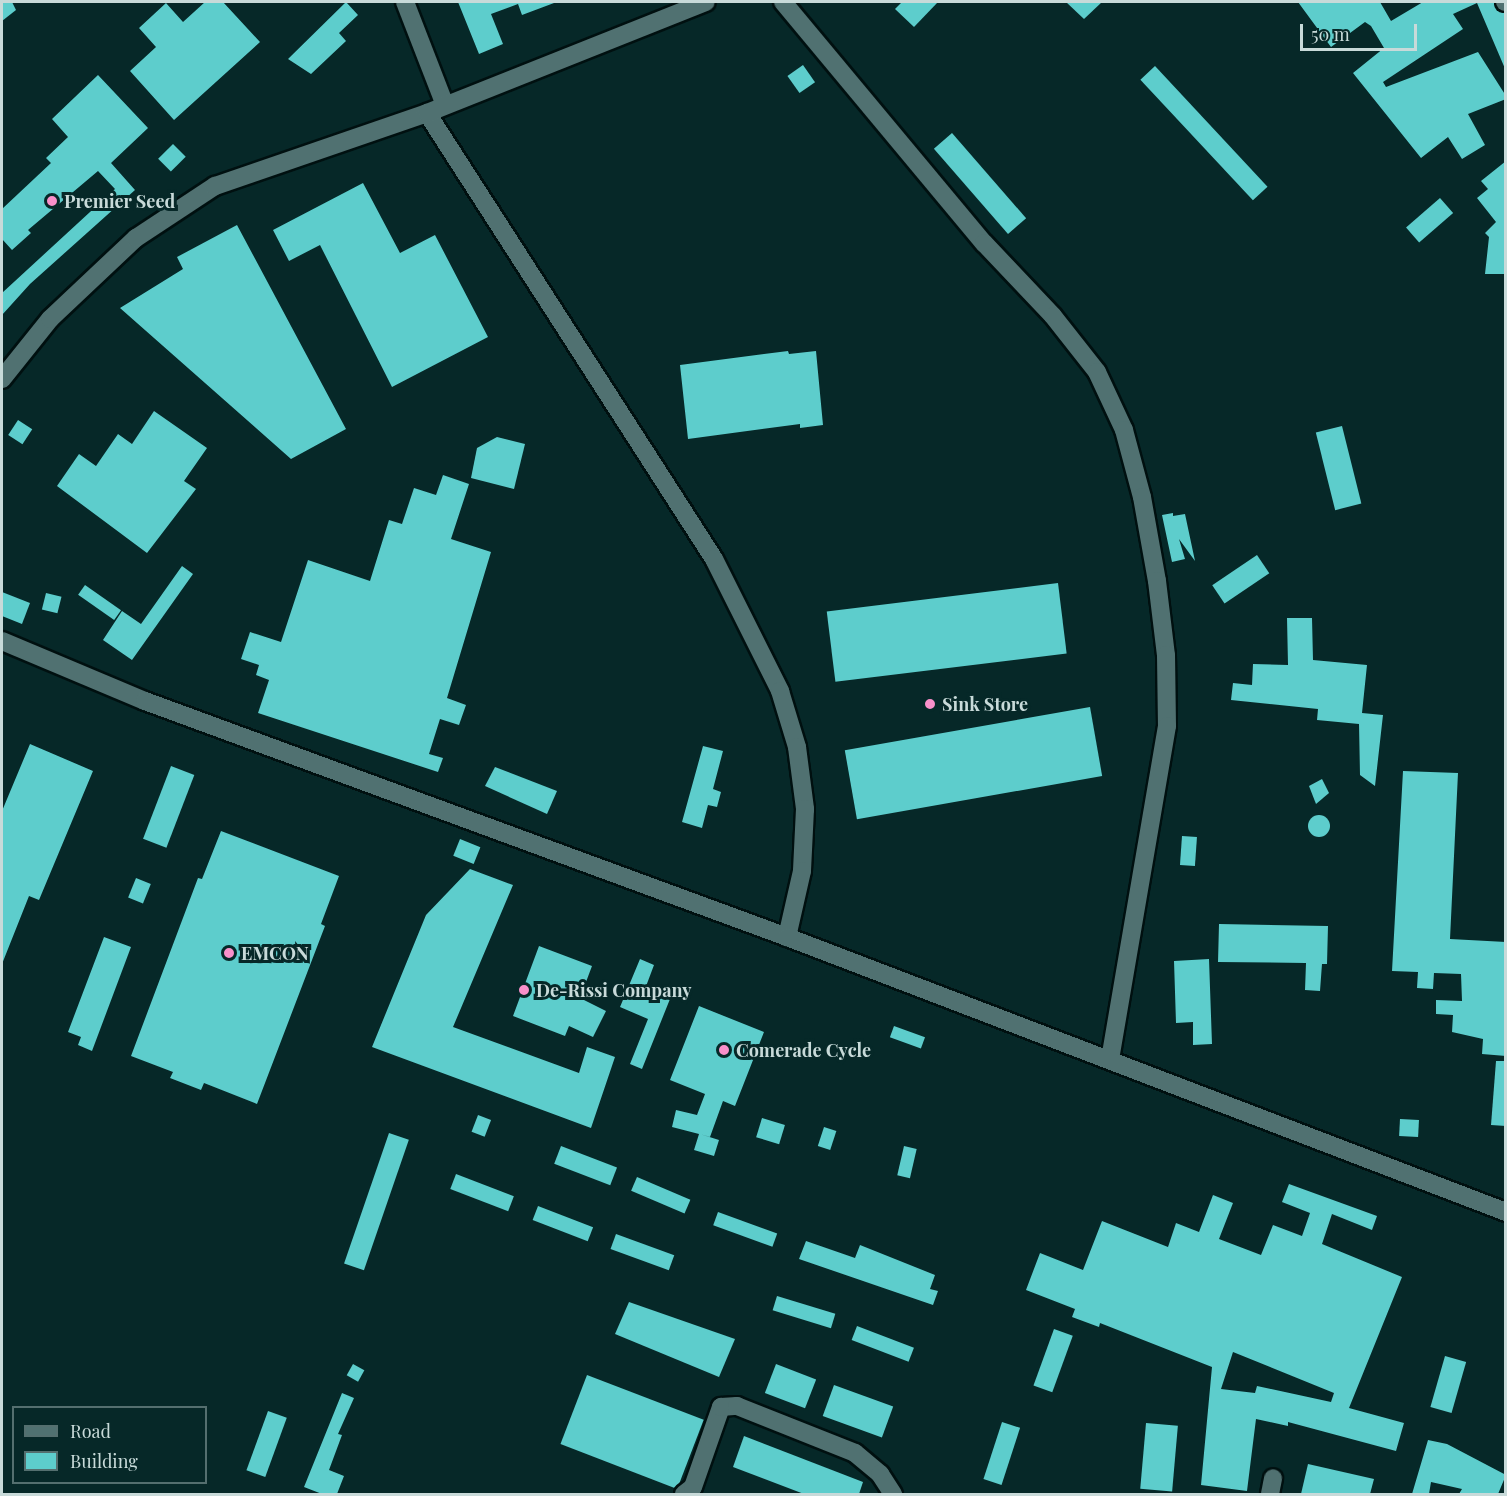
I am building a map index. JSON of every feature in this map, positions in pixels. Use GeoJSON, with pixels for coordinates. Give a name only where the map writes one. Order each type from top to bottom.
{"type":"FeatureCollection","features":[{"type":"Feature","properties":{"kind":"street"},"geometry":{"type":"LineString","coordinates":[[405,2],[445,105]]}},
{"type":"Feature","properties":{"kind":"street"},"geometry":{"type":"LineString","coordinates":[[2,379],[58,310],[136,238],[173,210],[215,186],[427,113],[706,2]]}},
{"type":"Feature","properties":{"kind":"street"},"geometry":{"type":"LineString","coordinates":[[783,2],[984,243],[1053,316],[1097,372],[1124,430],[1142,497],[1157,581],[1166,655],[1167,726],[1110,1060]]}},
{"type":"Feature","properties":{"kind":"street"},"geometry":{"type":"LineString","coordinates":[[427,113],[714,559],[780,692],[797,747],[805,809],[802,871],[787,937]]}},
{"type":"Feature","properties":{"kind":"street"},"geometry":{"type":"LineString","coordinates":[[2,641],[145,701],[787,937],[1506,1212]]}},
{"type":"Feature","properties":{"kind":"street"},"geometry":{"type":"LineString","coordinates":[[684,1494],[693,1487],[721,1407],[736,1406],[855,1453],[880,1474],[893,1494]]}},
{"type":"Feature","properties":{"kind":"building"},"geometry":{"type":"Polygon","coordinates":[[[2,2],[12,2],[16,10],[2,21],[2,2]]]}},
{"type":"Feature","properties":{"kind":"building"},"geometry":{"type":"Polygon","coordinates":[[[205,2],[223,2],[260,42],[174,120],[130,71],[156,47],[139,28],[166,3],[183,22],[205,2]]]}},
{"type":"Feature","properties":{"kind":"building"},"geometry":{"type":"Polygon","coordinates":[[[346,2],[358,15],[339,33],[346,41],[311,74],[288,59],[346,2]]]}},
{"type":"Feature","properties":{"kind":"building"},"geometry":{"type":"Polygon","coordinates":[[[458,2],[554,3],[522,15],[518,4],[491,14],[503,44],[479,54],[458,2]]]}},
{"type":"Feature","properties":{"kind":"building"},"geometry":{"type":"Polygon","coordinates":[[[902,2],[938,2],[914,27],[895,9],[902,2]]]}},
{"type":"Feature","properties":{"kind":"building"},"geometry":{"type":"Polygon","coordinates":[[[1066,2],[1102,2],[1084,19],[1066,2]]]}},
{"type":"Feature","properties":{"kind":"building"},"geometry":{"type":"Polygon","coordinates":[[[1298,2],[1380,2],[1391,21],[1423,2],[1494,2],[1496,8],[1506,13],[1506,71],[1477,3],[1453,14],[1463,29],[1383,82],[1386,87],[1478,52],[1506,96],[1506,99],[1468,114],[1485,145],[1462,159],[1448,137],[1421,158],[1353,73],[1384,48],[1371,26],[1365,22],[1331,47],[1298,2]]]}},
{"type":"Feature","properties":{"kind":"building"},"geometry":{"type":"Polygon","coordinates":[[[803,65],[815,82],[799,93],[787,76],[803,65]]]}},
{"type":"Feature","properties":{"kind":"building"},"geometry":{"type":"Polygon","coordinates":[[[1155,66],[1268,187],[1253,200],[1140,80],[1155,66]]]}},
{"type":"Feature","properties":{"kind":"building"},"geometry":{"type":"Polygon","coordinates":[[[98,75],[148,128],[111,163],[135,190],[30,284],[2,315],[2,293],[115,189],[98,171],[28,230],[31,233],[12,250],[2,239],[2,209],[51,163],[46,158],[68,137],[52,119],[98,75]]]}},
{"type":"Feature","properties":{"kind":"building"},"geometry":{"type":"Polygon","coordinates":[[[952,133],[1026,218],[1008,234],[934,149],[952,133]]]}},
{"type":"Feature","properties":{"kind":"building"},"geometry":{"type":"Polygon","coordinates":[[[173,144],[186,157],[171,172],[158,159],[173,144]]]}},
{"type":"Feature","properties":{"kind":"building"},"geometry":{"type":"Polygon","coordinates":[[[1506,161],[1504,274],[1485,274],[1489,237],[1485,233],[1496,222],[1477,198],[1488,189],[1481,181],[1506,161]]]}},
{"type":"Feature","properties":{"kind":"building"},"geometry":{"type":"Polygon","coordinates":[[[363,183],[400,253],[435,235],[488,337],[392,387],[320,245],[289,261],[273,230],[363,183]]]}},
{"type":"Feature","properties":{"kind":"building"},"geometry":{"type":"Polygon","coordinates":[[[1440,198],[1453,213],[1419,243],[1406,228],[1440,198]]]}},
{"type":"Feature","properties":{"kind":"building"},"geometry":{"type":"Polygon","coordinates":[[[237,225],[346,429],[291,459],[120,308],[183,269],[177,257],[237,225]]]}},
{"type":"Feature","properties":{"kind":"building"},"geometry":{"type":"Polygon","coordinates":[[[788,351],[789,354],[816,351],[823,425],[800,428],[800,424],[688,439],[680,365],[788,351]]]}},
{"type":"Feature","properties":{"kind":"building"},"geometry":{"type":"Polygon","coordinates":[[[154,411],[207,448],[184,481],[196,489],[147,553],[57,486],[79,454],[96,466],[118,434],[132,444],[154,411]]]}},
{"type":"Feature","properties":{"kind":"building"},"geometry":{"type":"Polygon","coordinates":[[[18,420],[32,429],[22,444],[8,435],[18,420]]]}},
{"type":"Feature","properties":{"kind":"building"},"geometry":{"type":"Polygon","coordinates":[[[1342,426],[1361,504],[1335,510],[1316,433],[1342,426]]]}},
{"type":"Feature","properties":{"kind":"building"},"geometry":{"type":"Polygon","coordinates":[[[497,437],[525,444],[514,489],[471,478],[477,448],[497,437]]]}},
{"type":"Feature","properties":{"kind":"building"},"geometry":{"type":"Polygon","coordinates":[[[443,475],[469,484],[451,539],[491,552],[447,698],[466,705],[459,725],[440,719],[429,754],[443,758],[438,772],[258,713],[269,680],[256,675],[259,665],[241,659],[250,632],[281,642],[308,560],[370,581],[389,520],[402,524],[414,488],[436,495],[443,475]]]}},
{"type":"Feature","properties":{"kind":"building"},"geometry":{"type":"Polygon","coordinates":[[[1173,513],[1173,516],[1185,514],[1195,561],[1179,539],[1185,559],[1172,562],[1162,515],[1173,513]]]}},
{"type":"Feature","properties":{"kind":"building"},"geometry":{"type":"Polygon","coordinates":[[[1257,555],[1269,573],[1225,603],[1212,585],[1257,555]]]}},
{"type":"Feature","properties":{"kind":"building"},"geometry":{"type":"Polygon","coordinates":[[[182,566],[193,574],[132,660],[103,640],[122,611],[141,624],[182,566]]]}},
{"type":"Feature","properties":{"kind":"building"},"geometry":{"type":"Polygon","coordinates":[[[1058,583],[1067,653],[835,682],[827,611],[1058,583]]]}},
{"type":"Feature","properties":{"kind":"building"},"geometry":{"type":"Polygon","coordinates":[[[85,585],[121,610],[114,620],[78,595],[85,585]]]}},
{"type":"Feature","properties":{"kind":"building"},"geometry":{"type":"Polygon","coordinates":[[[2,592],[30,603],[22,624],[2,616],[2,592]]]}},
{"type":"Feature","properties":{"kind":"building"},"geometry":{"type":"Polygon","coordinates":[[[46,593],[62,597],[57,613],[42,609],[46,593]]]}},
{"type":"Feature","properties":{"kind":"building"},"geometry":{"type":"Polygon","coordinates":[[[1287,618],[1312,618],[1313,660],[1367,665],[1362,713],[1383,715],[1375,786],[1360,775],[1359,724],[1317,720],[1318,709],[1231,700],[1233,683],[1252,685],[1253,664],[1288,665],[1287,618]]]}},
{"type":"Feature","properties":{"kind":"building"},"geometry":{"type":"Polygon","coordinates":[[[1090,707],[1102,776],[857,819],[845,750],[1090,707]]]}},
{"type":"Feature","properties":{"kind":"building"},"geometry":{"type":"Polygon","coordinates":[[[30,744],[93,771],[39,900],[29,896],[2,964],[2,811],[30,744]]]}},
{"type":"Feature","properties":{"kind":"building"},"geometry":{"type":"Polygon","coordinates":[[[703,746],[723,751],[713,789],[721,792],[717,807],[708,805],[702,828],[682,822],[703,746]]]}},
{"type":"Feature","properties":{"kind":"building"},"geometry":{"type":"Polygon","coordinates":[[[171,766],[194,775],[166,848],[143,839],[171,766]]]}},
{"type":"Feature","properties":{"kind":"building"},"geometry":{"type":"Polygon","coordinates":[[[495,767],[557,791],[547,814],[485,786],[495,767]]]}},
{"type":"Feature","properties":{"kind":"building"},"geometry":{"type":"Polygon","coordinates":[[[1403,771],[1458,773],[1450,939],[1506,942],[1506,1056],[1482,1054],[1483,1039],[1452,1032],[1453,1015],[1436,1014],[1436,1000],[1462,1001],[1461,974],[1434,973],[1433,989],[1417,988],[1418,972],[1392,971],[1403,771]]]}},
{"type":"Feature","properties":{"kind":"building"},"geometry":{"type":"Polygon","coordinates":[[[1322,779],[1329,793],[1316,804],[1309,786],[1322,779]]]}},
{"type":"Feature","properties":{"kind":"building"},"geometry":{"type":"Polygon","coordinates":[[[1319,815],[1329,822],[1330,826],[1323,836],[1319,837],[1309,830],[1308,826],[1315,816],[1319,815]]]}},
{"type":"Feature","properties":{"kind":"building"},"geometry":{"type":"Polygon","coordinates":[[[221,831],[339,876],[321,924],[325,926],[257,1104],[204,1083],[201,1090],[170,1078],[173,1072],[131,1056],[198,878],[202,879],[221,831]]]}},
{"type":"Feature","properties":{"kind":"building"},"geometry":{"type":"Polygon","coordinates":[[[1182,836],[1197,837],[1195,866],[1180,865],[1182,836]]]}},
{"type":"Feature","properties":{"kind":"building"},"geometry":{"type":"Polygon","coordinates":[[[460,839],[480,847],[474,864],[453,856],[460,839]]]}},
{"type":"Feature","properties":{"kind":"building"},"geometry":{"type":"Polygon","coordinates":[[[470,869],[513,885],[453,1027],[579,1073],[587,1047],[615,1057],[591,1128],[372,1047],[426,915],[470,869]]]}},
{"type":"Feature","properties":{"kind":"building"},"geometry":{"type":"Polygon","coordinates":[[[136,878],[151,884],[143,903],[128,897],[136,878]]]}},
{"type":"Feature","properties":{"kind":"building"},"geometry":{"type":"Polygon","coordinates":[[[1219,924],[1328,926],[1327,964],[1322,964],[1320,991],[1305,990],[1306,963],[1218,962],[1219,924]]]}},
{"type":"Feature","properties":{"kind":"building"},"geometry":{"type":"Polygon","coordinates":[[[104,937],[131,947],[92,1051],[78,1045],[81,1037],[68,1032],[104,937]]]}},
{"type":"Feature","properties":{"kind":"building"},"geometry":{"type":"Polygon","coordinates":[[[539,946],[592,966],[580,998],[606,1011],[593,1037],[569,1026],[565,1036],[513,1016],[539,946]]]}},
{"type":"Feature","properties":{"kind":"building"},"geometry":{"type":"Polygon","coordinates":[[[640,959],[654,965],[645,989],[670,999],[642,1069],[630,1064],[648,1019],[620,1007],[640,959]]]}},
{"type":"Feature","properties":{"kind":"building"},"geometry":{"type":"Polygon","coordinates":[[[1209,959],[1212,1044],[1193,1045],[1193,1022],[1176,1023],[1174,961],[1209,959]]]}},
{"type":"Feature","properties":{"kind":"building"},"geometry":{"type":"Polygon","coordinates":[[[699,1006],[764,1032],[735,1106],[723,1101],[710,1137],[700,1134],[719,1140],[714,1156],[694,1150],[699,1134],[672,1127],[676,1110],[697,1115],[705,1094],[670,1080],[699,1006]]]}},
{"type":"Feature","properties":{"kind":"building"},"geometry":{"type":"Polygon","coordinates":[[[894,1026],[925,1037],[921,1049],[890,1037],[894,1026]]]}},
{"type":"Feature","properties":{"kind":"building"},"geometry":{"type":"Polygon","coordinates":[[[1496,1061],[1506,1061],[1506,1126],[1491,1125],[1496,1061]]]}},
{"type":"Feature","properties":{"kind":"building"},"geometry":{"type":"Polygon","coordinates":[[[478,1115],[491,1120],[485,1137],[472,1132],[478,1115]]]}},
{"type":"Feature","properties":{"kind":"building"},"geometry":{"type":"Polygon","coordinates":[[[762,1118],[785,1125],[779,1144],[756,1137],[762,1118]]]}},
{"type":"Feature","properties":{"kind":"building"},"geometry":{"type":"Polygon","coordinates":[[[1400,1119],[1419,1120],[1418,1137],[1399,1136],[1400,1119]]]}},
{"type":"Feature","properties":{"kind":"building"},"geometry":{"type":"Polygon","coordinates":[[[824,1127],[836,1131],[830,1150],[818,1146],[824,1127]]]}},
{"type":"Feature","properties":{"kind":"building"},"geometry":{"type":"Polygon","coordinates":[[[389,1133],[409,1140],[364,1270],[344,1263],[389,1133]]]}},
{"type":"Feature","properties":{"kind":"building"},"geometry":{"type":"Polygon","coordinates":[[[561,1146],[617,1168],[610,1185],[554,1164],[561,1146]]]}},
{"type":"Feature","properties":{"kind":"building"},"geometry":{"type":"Polygon","coordinates":[[[904,1146],[917,1149],[910,1178],[897,1175],[904,1146]]]}},
{"type":"Feature","properties":{"kind":"building"},"geometry":{"type":"Polygon","coordinates":[[[456,1174],[514,1196],[508,1211],[450,1189],[456,1174]]]}},
{"type":"Feature","properties":{"kind":"building"},"geometry":{"type":"Polygon","coordinates":[[[637,1177],[690,1200],[685,1213],[631,1191],[637,1177]]]}},
{"type":"Feature","properties":{"kind":"building"},"geometry":{"type":"Polygon","coordinates":[[[1289,1184],[1377,1216],[1372,1230],[1332,1214],[1322,1244],[1402,1277],[1349,1408],[1404,1423],[1396,1451],[1288,1422],[1288,1426],[1256,1419],[1247,1491],[1201,1485],[1212,1367],[1100,1323],[1099,1327],[1072,1317],[1075,1309],[1026,1290],[1040,1253],[1083,1270],[1102,1221],[1168,1247],[1176,1223],[1199,1232],[1213,1195],[1233,1203],[1219,1239],[1261,1255],[1273,1225],[1302,1236],[1310,1213],[1282,1202],[1289,1184]],[[1233,1352],[1221,1389],[1255,1393],[1257,1386],[1331,1402],[1334,1393],[1233,1352]]]}},
{"type":"Feature","properties":{"kind":"building"},"geometry":{"type":"Polygon","coordinates":[[[538,1206],[593,1227],[588,1241],[533,1220],[538,1206]]]}},
{"type":"Feature","properties":{"kind":"building"},"geometry":{"type":"Polygon","coordinates":[[[718,1212],[777,1234],[772,1247],[713,1225],[718,1212]]]}},
{"type":"Feature","properties":{"kind":"building"},"geometry":{"type":"Polygon","coordinates":[[[616,1234],[674,1255],[669,1270],[611,1249],[616,1234]]]}},
{"type":"Feature","properties":{"kind":"building"},"geometry":{"type":"Polygon","coordinates":[[[806,1241],[855,1258],[860,1245],[935,1275],[930,1289],[938,1291],[933,1305],[799,1259],[806,1241]]]}},
{"type":"Feature","properties":{"kind":"building"},"geometry":{"type":"Polygon","coordinates":[[[777,1296],[835,1314],[831,1328],[773,1310],[777,1296]]]}},
{"type":"Feature","properties":{"kind":"building"},"geometry":{"type":"Polygon","coordinates":[[[629,1302],[735,1339],[719,1377],[615,1334],[629,1302]]]}},
{"type":"Feature","properties":{"kind":"building"},"geometry":{"type":"Polygon","coordinates":[[[857,1326],[914,1348],[909,1362],[852,1340],[857,1326]]]}},
{"type":"Feature","properties":{"kind":"building"},"geometry":{"type":"Polygon","coordinates":[[[1054,1329],[1073,1336],[1052,1392],[1033,1385],[1054,1329]]]}},
{"type":"Feature","properties":{"kind":"building"},"geometry":{"type":"Polygon","coordinates":[[[1445,1356],[1466,1362],[1452,1413],[1430,1407],[1445,1356]]]}},
{"type":"Feature","properties":{"kind":"building"},"geometry":{"type":"Polygon","coordinates":[[[353,1364],[364,1370],[358,1382],[347,1375],[353,1364]]]}},
{"type":"Feature","properties":{"kind":"building"},"geometry":{"type":"Polygon","coordinates":[[[776,1364],[816,1379],[805,1408],[765,1393],[776,1364]]]}},
{"type":"Feature","properties":{"kind":"building"},"geometry":{"type":"Polygon","coordinates":[[[587,1375],[704,1420],[677,1489],[560,1444],[587,1375]]]}},
{"type":"Feature","properties":{"kind":"building"},"geometry":{"type":"Polygon","coordinates":[[[834,1385],[893,1407],[882,1438],[823,1416],[834,1385]]]}},
{"type":"Feature","properties":{"kind":"building"},"geometry":{"type":"Polygon","coordinates":[[[342,1393],[354,1398],[338,1434],[342,1435],[329,1470],[344,1476],[337,1494],[322,1494],[304,1487],[342,1393]]]}},
{"type":"Feature","properties":{"kind":"building"},"geometry":{"type":"Polygon","coordinates":[[[268,1411],[287,1418],[265,1477],[246,1470],[268,1411]]]}},
{"type":"Feature","properties":{"kind":"building"},"geometry":{"type":"Polygon","coordinates":[[[1002,1422],[1020,1428],[1002,1485],[983,1479],[1002,1422]]]}},
{"type":"Feature","properties":{"kind":"building"},"geometry":{"type":"Polygon","coordinates":[[[1146,1423],[1178,1426],[1172,1492],[1140,1489],[1146,1423]]]}},
{"type":"Feature","properties":{"kind":"building"},"geometry":{"type":"Polygon","coordinates":[[[744,1436],[863,1482],[859,1494],[804,1494],[733,1467],[744,1436]]]}},
{"type":"Feature","properties":{"kind":"building"},"geometry":{"type":"Polygon","coordinates":[[[1428,1440],[1447,1444],[1506,1475],[1498,1494],[1459,1494],[1462,1489],[1431,1482],[1429,1494],[1412,1494],[1428,1440]]]}},
{"type":"Feature","properties":{"kind":"building"},"geometry":{"type":"Polygon","coordinates":[[[1308,1464],[1374,1479],[1370,1494],[1301,1494],[1308,1464]]]}},
{"type":"Feature","properties":{"kind":"place","name":"Premier Seed"},"geometry":{"type":"Point","coordinates":[52,201]}},
{"type":"Feature","properties":{"kind":"place","name":"Sink Store"},"geometry":{"type":"Point","coordinates":[930,704]}},
{"type":"Feature","properties":{"kind":"place","name":"EMCON"},"geometry":{"type":"Point","coordinates":[229,953]}},
{"type":"Feature","properties":{"kind":"place","name":"De-Rissi Company"},"geometry":{"type":"Point","coordinates":[524,990]}},
{"type":"Feature","properties":{"kind":"place","name":"Comerade Cycle"},"geometry":{"type":"Point","coordinates":[724,1050]}}]}
